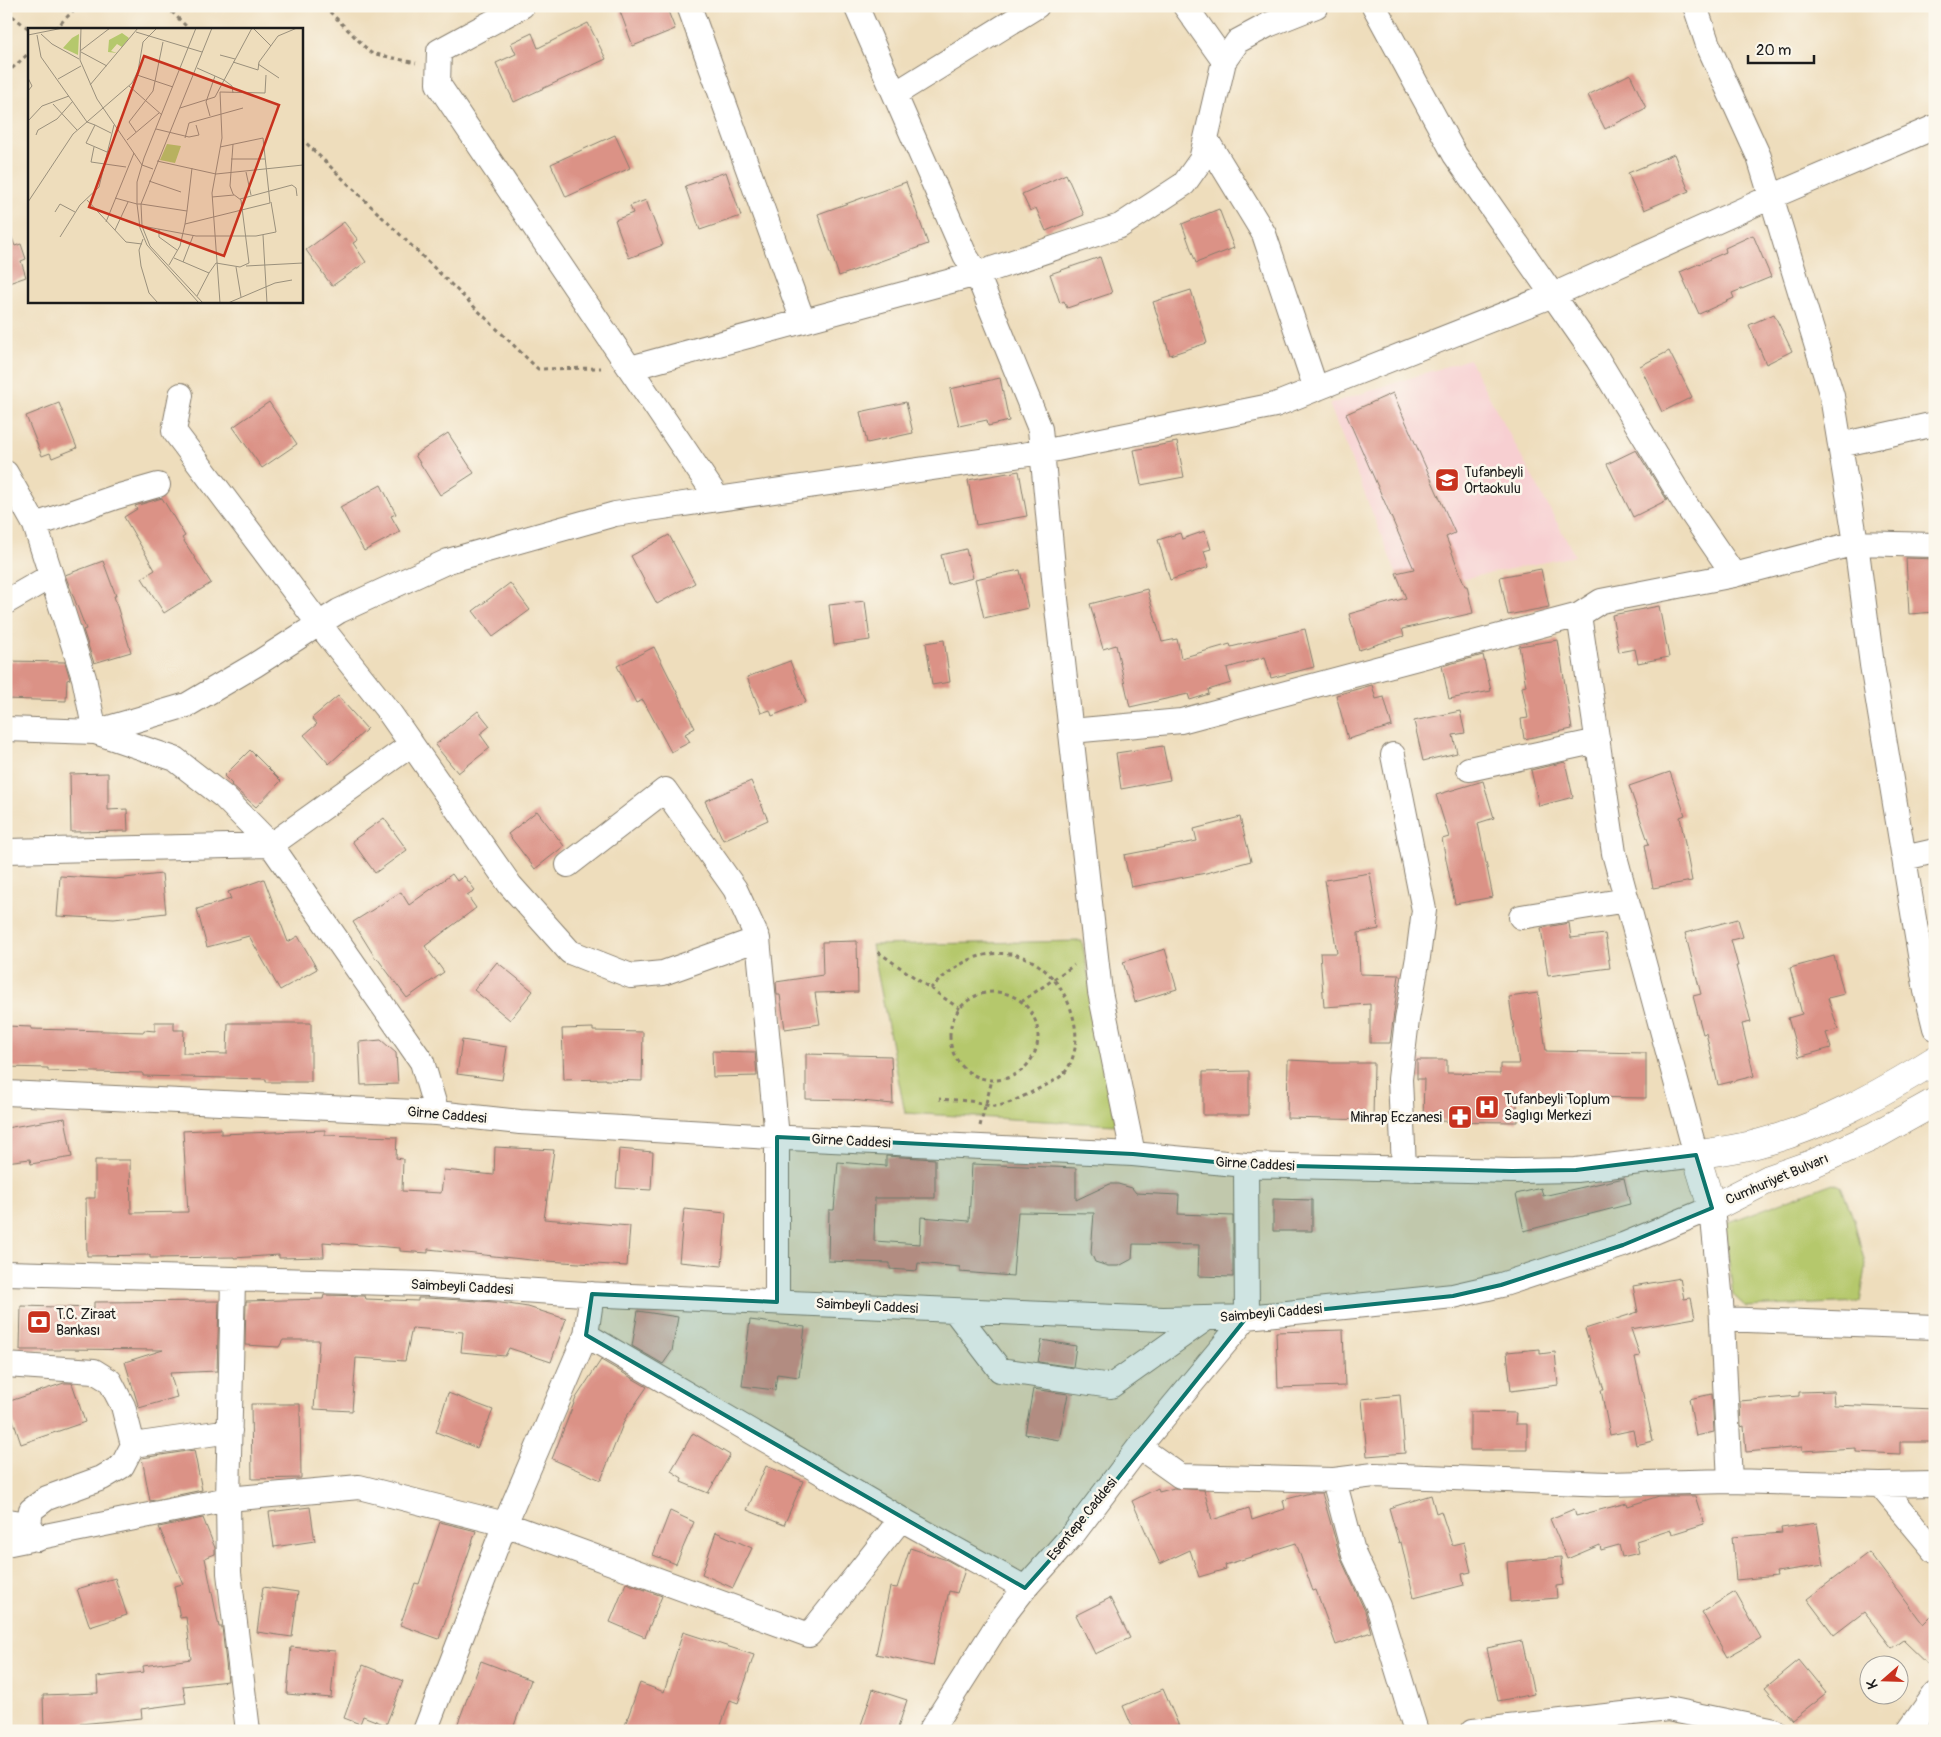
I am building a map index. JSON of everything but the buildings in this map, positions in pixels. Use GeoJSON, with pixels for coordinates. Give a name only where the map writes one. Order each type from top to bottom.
{"type":"FeatureCollection","features":[{"type":"Feature","properties":{"kind":"main road"},"geometry":{"type":"LineString","coordinates":[[1696,1155],[1758,1144],[1790,1134],[1863,1101],[1900,1082],[1935,1060]]}},
{"type":"Feature","properties":{"kind":"main road","name":"Cumhuriyet Bulvarı"},"geometry":{"type":"LineString","coordinates":[[1696,1155],[1712,1208],[1769,1179],[1809,1165],[1856,1144],[1935,1102]]}},
{"type":"Feature","properties":{"kind":"street"},"geometry":{"type":"LineString","coordinates":[[522,6],[439,51],[438,84],[718,499]]}},
{"type":"Feature","properties":{"kind":"street"},"geometry":{"type":"LineString","coordinates":[[688,6],[803,321]]}},
{"type":"Feature","properties":{"kind":"street"},"geometry":{"type":"LineString","coordinates":[[856,6],[965,255],[977,274],[1040,428],[1100,992],[1133,1154]]}},
{"type":"Feature","properties":{"kind":"street"},"geometry":{"type":"LineString","coordinates":[[895,94],[1037,6]]}},
{"type":"Feature","properties":{"kind":"street"},"geometry":{"type":"LineString","coordinates":[[1185,6],[1224,61]]}},
{"type":"Feature","properties":{"kind":"street"},"geometry":{"type":"LineString","coordinates":[[630,368],[977,274],[1120,226],[1184,184],[1201,160],[1224,61],[1238,41],[1268,25],[1316,6]]}},
{"type":"Feature","properties":{"kind":"street"},"geometry":{"type":"LineString","coordinates":[[1374,6],[1455,155],[1598,360],[1684,502],[1734,575]]}},
{"type":"Feature","properties":{"kind":"street"},"geometry":{"type":"LineString","coordinates":[[1695,6],[1708,45],[1759,157],[1832,396],[1856,543],[1872,665],[1926,990],[1935,1028]]}},
{"type":"Feature","properties":{"kind":"street"},"geometry":{"type":"LineString","coordinates":[[95,732],[187,705],[255,665],[339,611],[448,561],[614,514],[1042,452],[1275,405],[1552,295],[1935,127]]}},
{"type":"Feature","properties":{"kind":"street"},"geometry":{"type":"LineString","coordinates":[[1206,139],[1264,234],[1316,389]]}},
{"type":"Feature","properties":{"kind":"street"},"geometry":{"type":"LineString","coordinates":[[181,395],[174,431],[319,624],[389,712],[510,885],[570,952],[632,976],[663,973],[758,939]]}},
{"type":"Feature","properties":{"kind":"street"},"geometry":{"type":"LineString","coordinates":[[1840,445],[1935,424]]}},
{"type":"Feature","properties":{"kind":"street"},"geometry":{"type":"LineString","coordinates":[[6,473],[35,525],[84,678],[95,732]]}},
{"type":"Feature","properties":{"kind":"street"},"geometry":{"type":"LineString","coordinates":[[35,525],[116,497],[158,485]]}},
{"type":"Feature","properties":{"kind":"street"},"geometry":{"type":"LineString","coordinates":[[1071,731],[1181,721],[1579,615],[1601,601],[1734,575],[1856,543],[1935,545]]}},
{"type":"Feature","properties":{"kind":"street"},"geometry":{"type":"LineString","coordinates":[[6,602],[51,576]]}},
{"type":"Feature","properties":{"kind":"street"},"geometry":{"type":"LineString","coordinates":[[1579,615],[1614,853],[1696,1155]]}},
{"type":"Feature","properties":{"kind":"street"},"geometry":{"type":"LineString","coordinates":[[6,729],[95,732],[174,759],[224,797],[270,845],[422,1062],[437,1113]]}},
{"type":"Feature","properties":{"kind":"street"},"geometry":{"type":"LineString","coordinates":[[1469,769],[1598,742]]}},
{"type":"Feature","properties":{"kind":"street"},"geometry":{"type":"LineString","coordinates":[[6,851],[270,845],[411,743]]}},
{"type":"Feature","properties":{"kind":"street"},"geometry":{"type":"LineString","coordinates":[[1393,755],[1424,910],[1400,1079],[1404,1168]]}},
{"type":"Feature","properties":{"kind":"street"},"geometry":{"type":"LineString","coordinates":[[568,865],[665,790],[734,889],[758,939],[777,1137],[777,1302]]}},
{"type":"Feature","properties":{"kind":"street"},"geometry":{"type":"LineString","coordinates":[[1904,858],[1935,851]]}},
{"type":"Feature","properties":{"kind":"street"},"geometry":{"type":"LineString","coordinates":[[1521,917],[1627,900]]}},
{"type":"Feature","properties":{"kind":"street","name":"Girne Caddesi"},"geometry":{"type":"LineString","coordinates":[[6,1093],[437,1113],[520,1122],[777,1137],[1133,1154],[1246,1165],[1512,1171],[1576,1170],[1696,1155]]}},
{"type":"Feature","properties":{"kind":"street"},"geometry":{"type":"LineString","coordinates":[[1246,1165],[1247,1317]]}},
{"type":"Feature","properties":{"kind":"street"},"geometry":{"type":"LineString","coordinates":[[1712,1208],[1722,1319],[1730,1481]]}},
{"type":"Feature","properties":{"kind":"street","name":"Saimbeyli Caddesi"},"geometry":{"type":"LineString","coordinates":[[6,1273],[428,1284],[592,1294],[1163,1319],[1247,1317],[1453,1296],[1501,1285],[1624,1245],[1712,1208]]}},
{"type":"Feature","properties":{"kind":"street"},"geometry":{"type":"LineString","coordinates":[[233,1280],[228,1499],[229,1573],[248,1731]]}},
{"type":"Feature","properties":{"kind":"street"},"geometry":{"type":"LineString","coordinates":[[425,1731],[505,1524],[586,1335],[592,1294]]}},
{"type":"Feature","properties":{"kind":"street"},"geometry":{"type":"LineString","coordinates":[[955,1311],[1000,1370],[1111,1386],[1207,1318]]}},
{"type":"Feature","properties":{"kind":"street","name":"Esentepe Caddesi"},"geometry":{"type":"LineString","coordinates":[[930,1731],[1001,1619],[1025,1588],[1074,1533],[1139,1446],[1247,1317]]}},
{"type":"Feature","properties":{"kind":"street"},"geometry":{"type":"LineString","coordinates":[[1722,1319],[1935,1327]]}},
{"type":"Feature","properties":{"kind":"street"},"geometry":{"type":"LineString","coordinates":[[586,1335],[901,1520],[1025,1588]]}},
{"type":"Feature","properties":{"kind":"street"},"geometry":{"type":"LineString","coordinates":[[6,1365],[94,1371],[110,1382],[123,1406],[133,1444],[122,1466],[102,1478],[47,1498],[31,1510],[34,1531]]}},
{"type":"Feature","properties":{"kind":"street"},"geometry":{"type":"LineString","coordinates":[[133,1444],[230,1431]]}},
{"type":"Feature","properties":{"kind":"street"},"geometry":{"type":"LineString","coordinates":[[1139,1446],[1180,1476],[1334,1480],[1374,1475],[1607,1484],[1730,1481],[1880,1485],[1935,1484]]}},
{"type":"Feature","properties":{"kind":"street"},"geometry":{"type":"LineString","coordinates":[[1334,1480],[1354,1555],[1378,1606],[1416,1731]]}},
{"type":"Feature","properties":{"kind":"street"},"geometry":{"type":"LineString","coordinates":[[1880,1485],[1935,1551]]}},
{"type":"Feature","properties":{"kind":"street"},"geometry":{"type":"LineString","coordinates":[[6,1544],[34,1531],[228,1499],[359,1486],[505,1524],[809,1635],[901,1520]]}},
{"type":"Feature","properties":{"kind":"street"},"geometry":{"type":"LineString","coordinates":[[6,1521],[34,1531]]}},
{"type":"Feature","properties":{"kind":"street"},"geometry":{"type":"LineString","coordinates":[[1909,1731],[1935,1694]]}},
{"type":"Feature","properties":{"kind":"street"},"geometry":{"type":"LineString","coordinates":[[1473,1731],[1668,1709],[1774,1731]]}},
{"type":"Feature","properties":{"kind":"path"},"geometry":{"type":"LineString","coordinates":[[56,28],[78,6]]}},
{"type":"Feature","properties":{"kind":"path"},"geometry":{"type":"LineString","coordinates":[[166,6],[188,28]]}},
{"type":"Feature","properties":{"kind":"path"},"geometry":{"type":"LineString","coordinates":[[324,6],[371,53],[439,68]]}},
{"type":"Feature","properties":{"kind":"path"},"geometry":{"type":"LineString","coordinates":[[6,11],[28,28]]}},
{"type":"Feature","properties":{"kind":"path"},"geometry":{"type":"LineString","coordinates":[[6,74],[28,54]]}},
{"type":"Feature","properties":{"kind":"path"},"geometry":{"type":"LineString","coordinates":[[302,139],[538,370],[630,368]]}},
{"type":"Feature","properties":{"kind":"path"},"geometry":{"type":"LineString","coordinates":[[1022,1002],[1095,950]]}},
{"type":"Feature","properties":{"kind":"path"},"geometry":{"type":"LineString","coordinates":[[878,952],[960,1009]]}},
{"type":"Feature","properties":{"kind":"path"},"geometry":{"type":"LineString","coordinates":[[930,989],[951,969],[962,963],[979,957],[1012,954],[1024,958],[1053,979],[1063,990],[1076,1024],[1075,1044],[1066,1071],[1055,1080],[1020,1098],[995,1106],[938,1099]]}},
{"type":"Feature","properties":{"kind":"path"},"geometry":{"type":"LineString","coordinates":[[998,992],[1014,996],[1022,1002],[1036,1020],[1039,1036],[1036,1052],[1028,1066],[1015,1076],[999,1081],[983,1080],[968,1073],[957,1061],[950,1045],[950,1029],[956,1013],[967,1001],[982,993],[998,992]]}},
{"type":"Feature","properties":{"kind":"path"},"geometry":{"type":"LineString","coordinates":[[975,1146],[992,1080]]}},
{"type":"Feature","properties":{"kind":"highlighted area"},"geometry":{"type":"Polygon","coordinates":[[[777,1137],[1133,1154],[1246,1165],[1512,1171],[1576,1170],[1696,1155],[1712,1208],[1623,1245],[1501,1285],[1453,1296],[1247,1317],[1074,1533],[1025,1588],[586,1335],[592,1294],[777,1302],[777,1137]]]}},
{"type":"Feature","properties":{"kind":"shaded area","name":"Tufanbeyli Ortaokulu"},"geometry":{"type":"Polygon","coordinates":[[[1469,359],[1575,556],[1462,579],[1405,595],[1329,404],[1469,359]]]}},
{"type":"Feature","properties":{"kind":"green space"},"geometry":{"type":"Polygon","coordinates":[[[1082,941],[1116,1125],[905,1113],[872,945],[1082,941]]]}},
{"type":"Feature","properties":{"kind":"green space"},"geometry":{"type":"Polygon","coordinates":[[[1833,1183],[1841,1186],[1854,1220],[1866,1268],[1860,1302],[1746,1307],[1733,1295],[1724,1224],[1833,1183]]]}},
{"type":"Feature","properties":{"kind":"place","name":"Tufanbeyli Ortaokulu"},"geometry":{"type":"Point","coordinates":[1447,480]}},
{"type":"Feature","properties":{"kind":"place","name":"Tufanbeyli Toplum Saglıgı Merkezi"},"geometry":{"type":"Point","coordinates":[1487,1107]}},
{"type":"Feature","properties":{"kind":"place","name":"Mihrap Eczanesi"},"geometry":{"type":"Point","coordinates":[1460,1117]}},
{"type":"Feature","properties":{"kind":"place","name":"T.C. Ziraat Bankası"},"geometry":{"type":"Point","coordinates":[39,1322]}}]}
